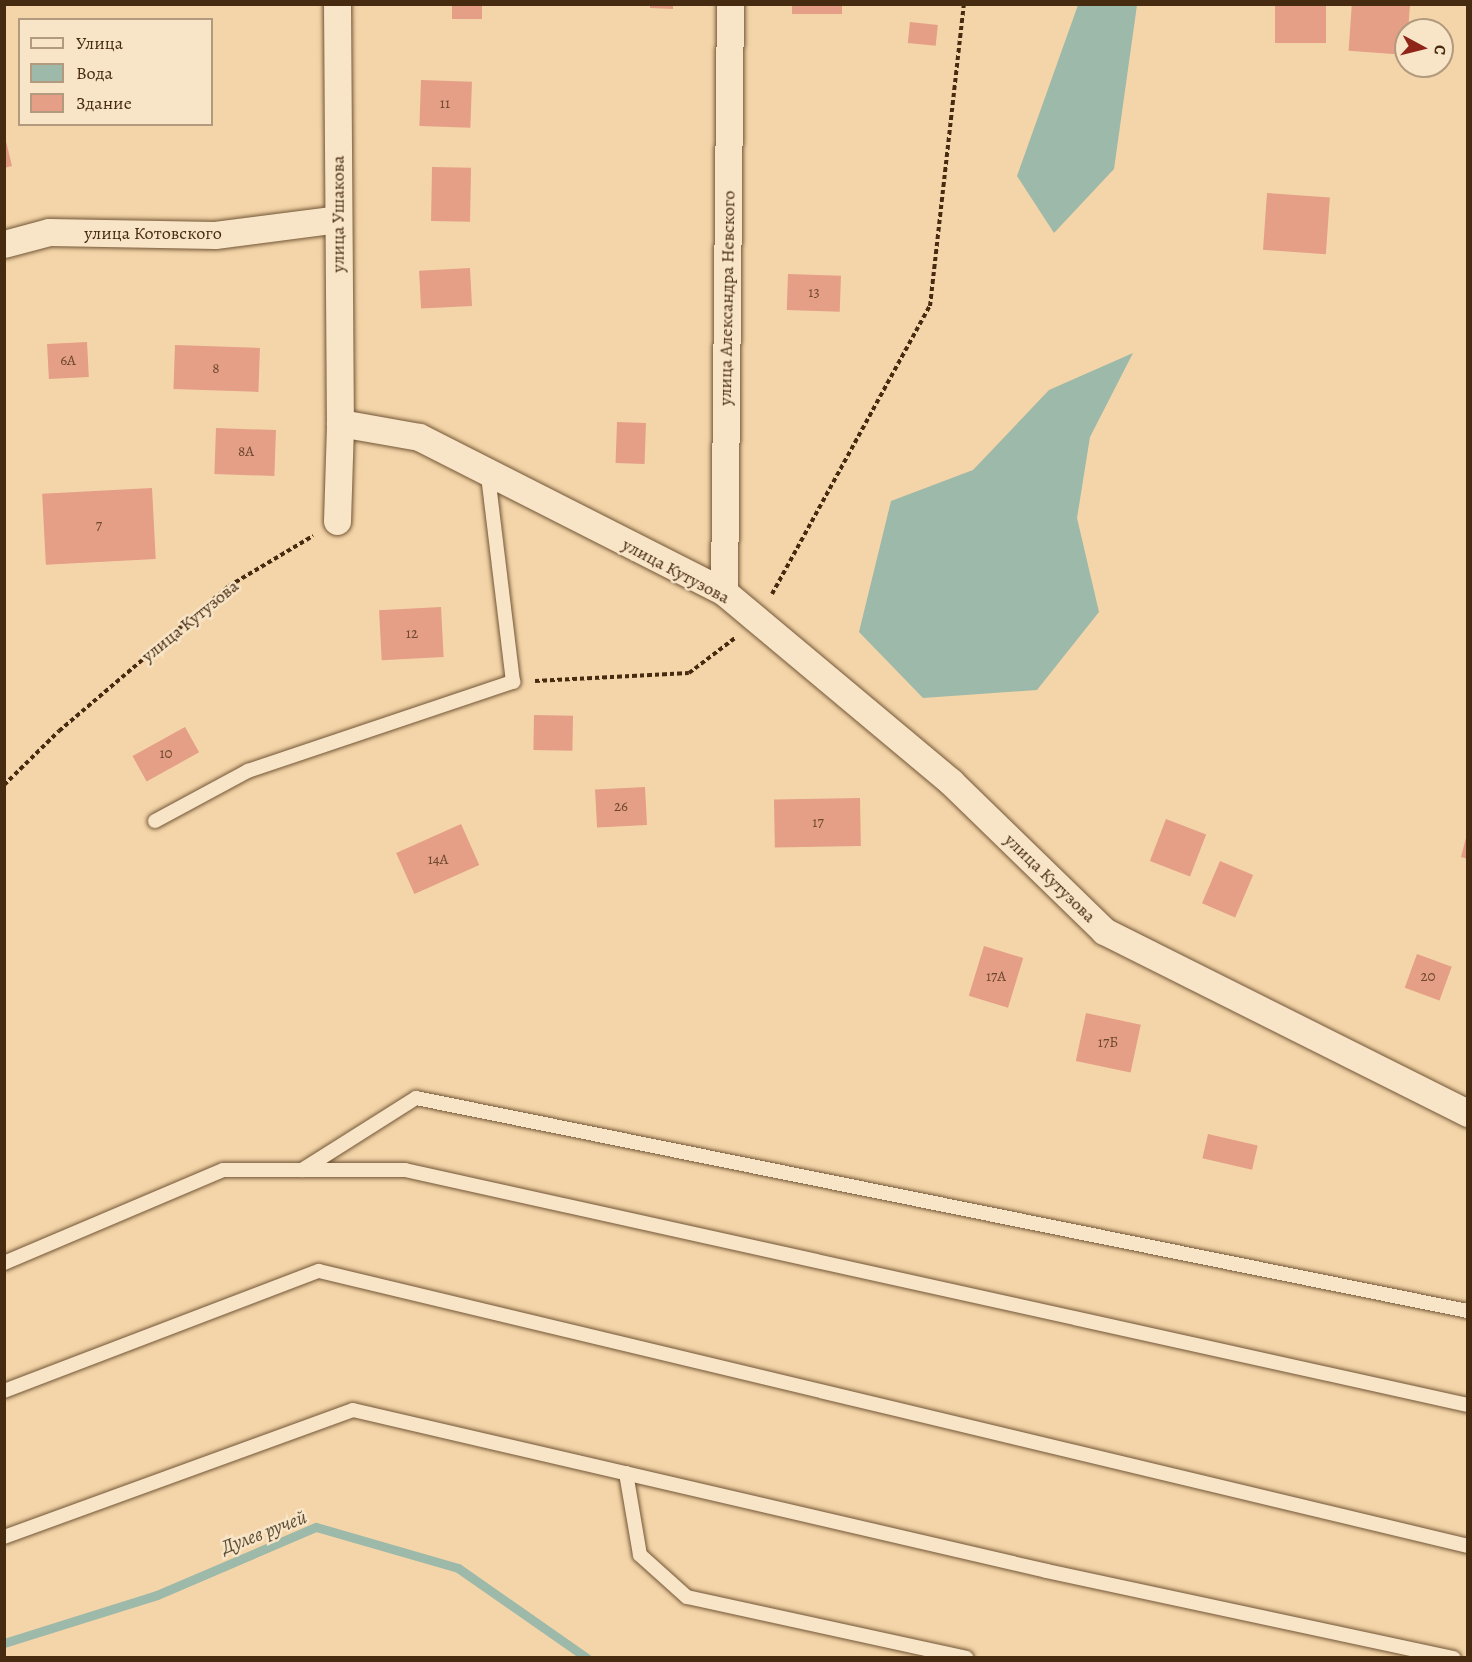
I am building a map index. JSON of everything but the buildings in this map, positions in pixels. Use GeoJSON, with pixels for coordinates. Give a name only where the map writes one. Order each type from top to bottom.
{"type":"FeatureCollection","features":[{"type":"Feature","properties":{"kind":"street","name":"улица Ушакова"},"geometry":{"type":"LineString","coordinates":[[337,4],[340,423]]}},
{"type":"Feature","properties":{"kind":"street","name":"улица Александра Невского"},"geometry":{"type":"LineString","coordinates":[[723,592],[730,4]]}},
{"type":"Feature","properties":{"kind":"street","name":"улица Котовского"},"geometry":{"type":"LineString","coordinates":[[4,244],[49,232],[215,235],[338,219]]}},
{"type":"Feature","properties":{"kind":"street","name":"улица Кутузова"},"geometry":{"type":"LineString","coordinates":[[340,423],[419,437],[723,592],[951,782],[1104,931],[1467,1113]]}},
{"type":"Feature","properties":{"kind":"street"},"geometry":{"type":"LineString","coordinates":[[337,521],[340,423]]}},
{"type":"Feature","properties":{"kind":"lane"},"geometry":{"type":"LineString","coordinates":[[155,821],[248,771],[513,682],[488,474]]}},
{"type":"Feature","properties":{"kind":"lane"},"geometry":{"type":"LineString","coordinates":[[303,1170],[416,1098],[1467,1311]]}},
{"type":"Feature","properties":{"kind":"lane"},"geometry":{"type":"LineString","coordinates":[[4,1263],[223,1170],[405,1170],[1467,1405]]}},
{"type":"Feature","properties":{"kind":"lane"},"geometry":{"type":"LineString","coordinates":[[4,1391],[319,1271],[1467,1546]]}},
{"type":"Feature","properties":{"kind":"lane"},"geometry":{"type":"LineString","coordinates":[[4,1537],[353,1410],[1047,1571],[1436,1656],[1454,1658]]}},
{"type":"Feature","properties":{"kind":"lane"},"geometry":{"type":"LineString","coordinates":[[626,1473],[640,1555],[687,1597],[966,1658]]}},
{"type":"Feature","properties":{"kind":"path"},"geometry":{"type":"LineString","coordinates":[[513,682],[689,673],[758,621],[930,306],[964,4]]}},
{"type":"Feature","properties":{"kind":"path","name":"улица Кутузова"},"geometry":{"type":"LineString","coordinates":[[4,785],[59,731],[229,586],[337,521]]}},
{"type":"Feature","properties":{"kind":"water"},"geometry":{"type":"Polygon","coordinates":[[[1078,5],[1137,5],[1114,169],[1054,233],[1017,176],[1078,5]]]}},
{"type":"Feature","properties":{"kind":"water"},"geometry":{"type":"Polygon","coordinates":[[[1133,353],[1090,437],[1077,518],[1099,612],[1037,690],[923,698],[859,632],[891,501],[973,470],[1049,390],[1133,353]]]}},
{"type":"Feature","properties":{"kind":"waterway","name":"Дулев ручей"},"geometry":{"type":"LineString","coordinates":[[4,1643],[157,1595],[316,1527],[458,1568],[587,1658]]}}]}
